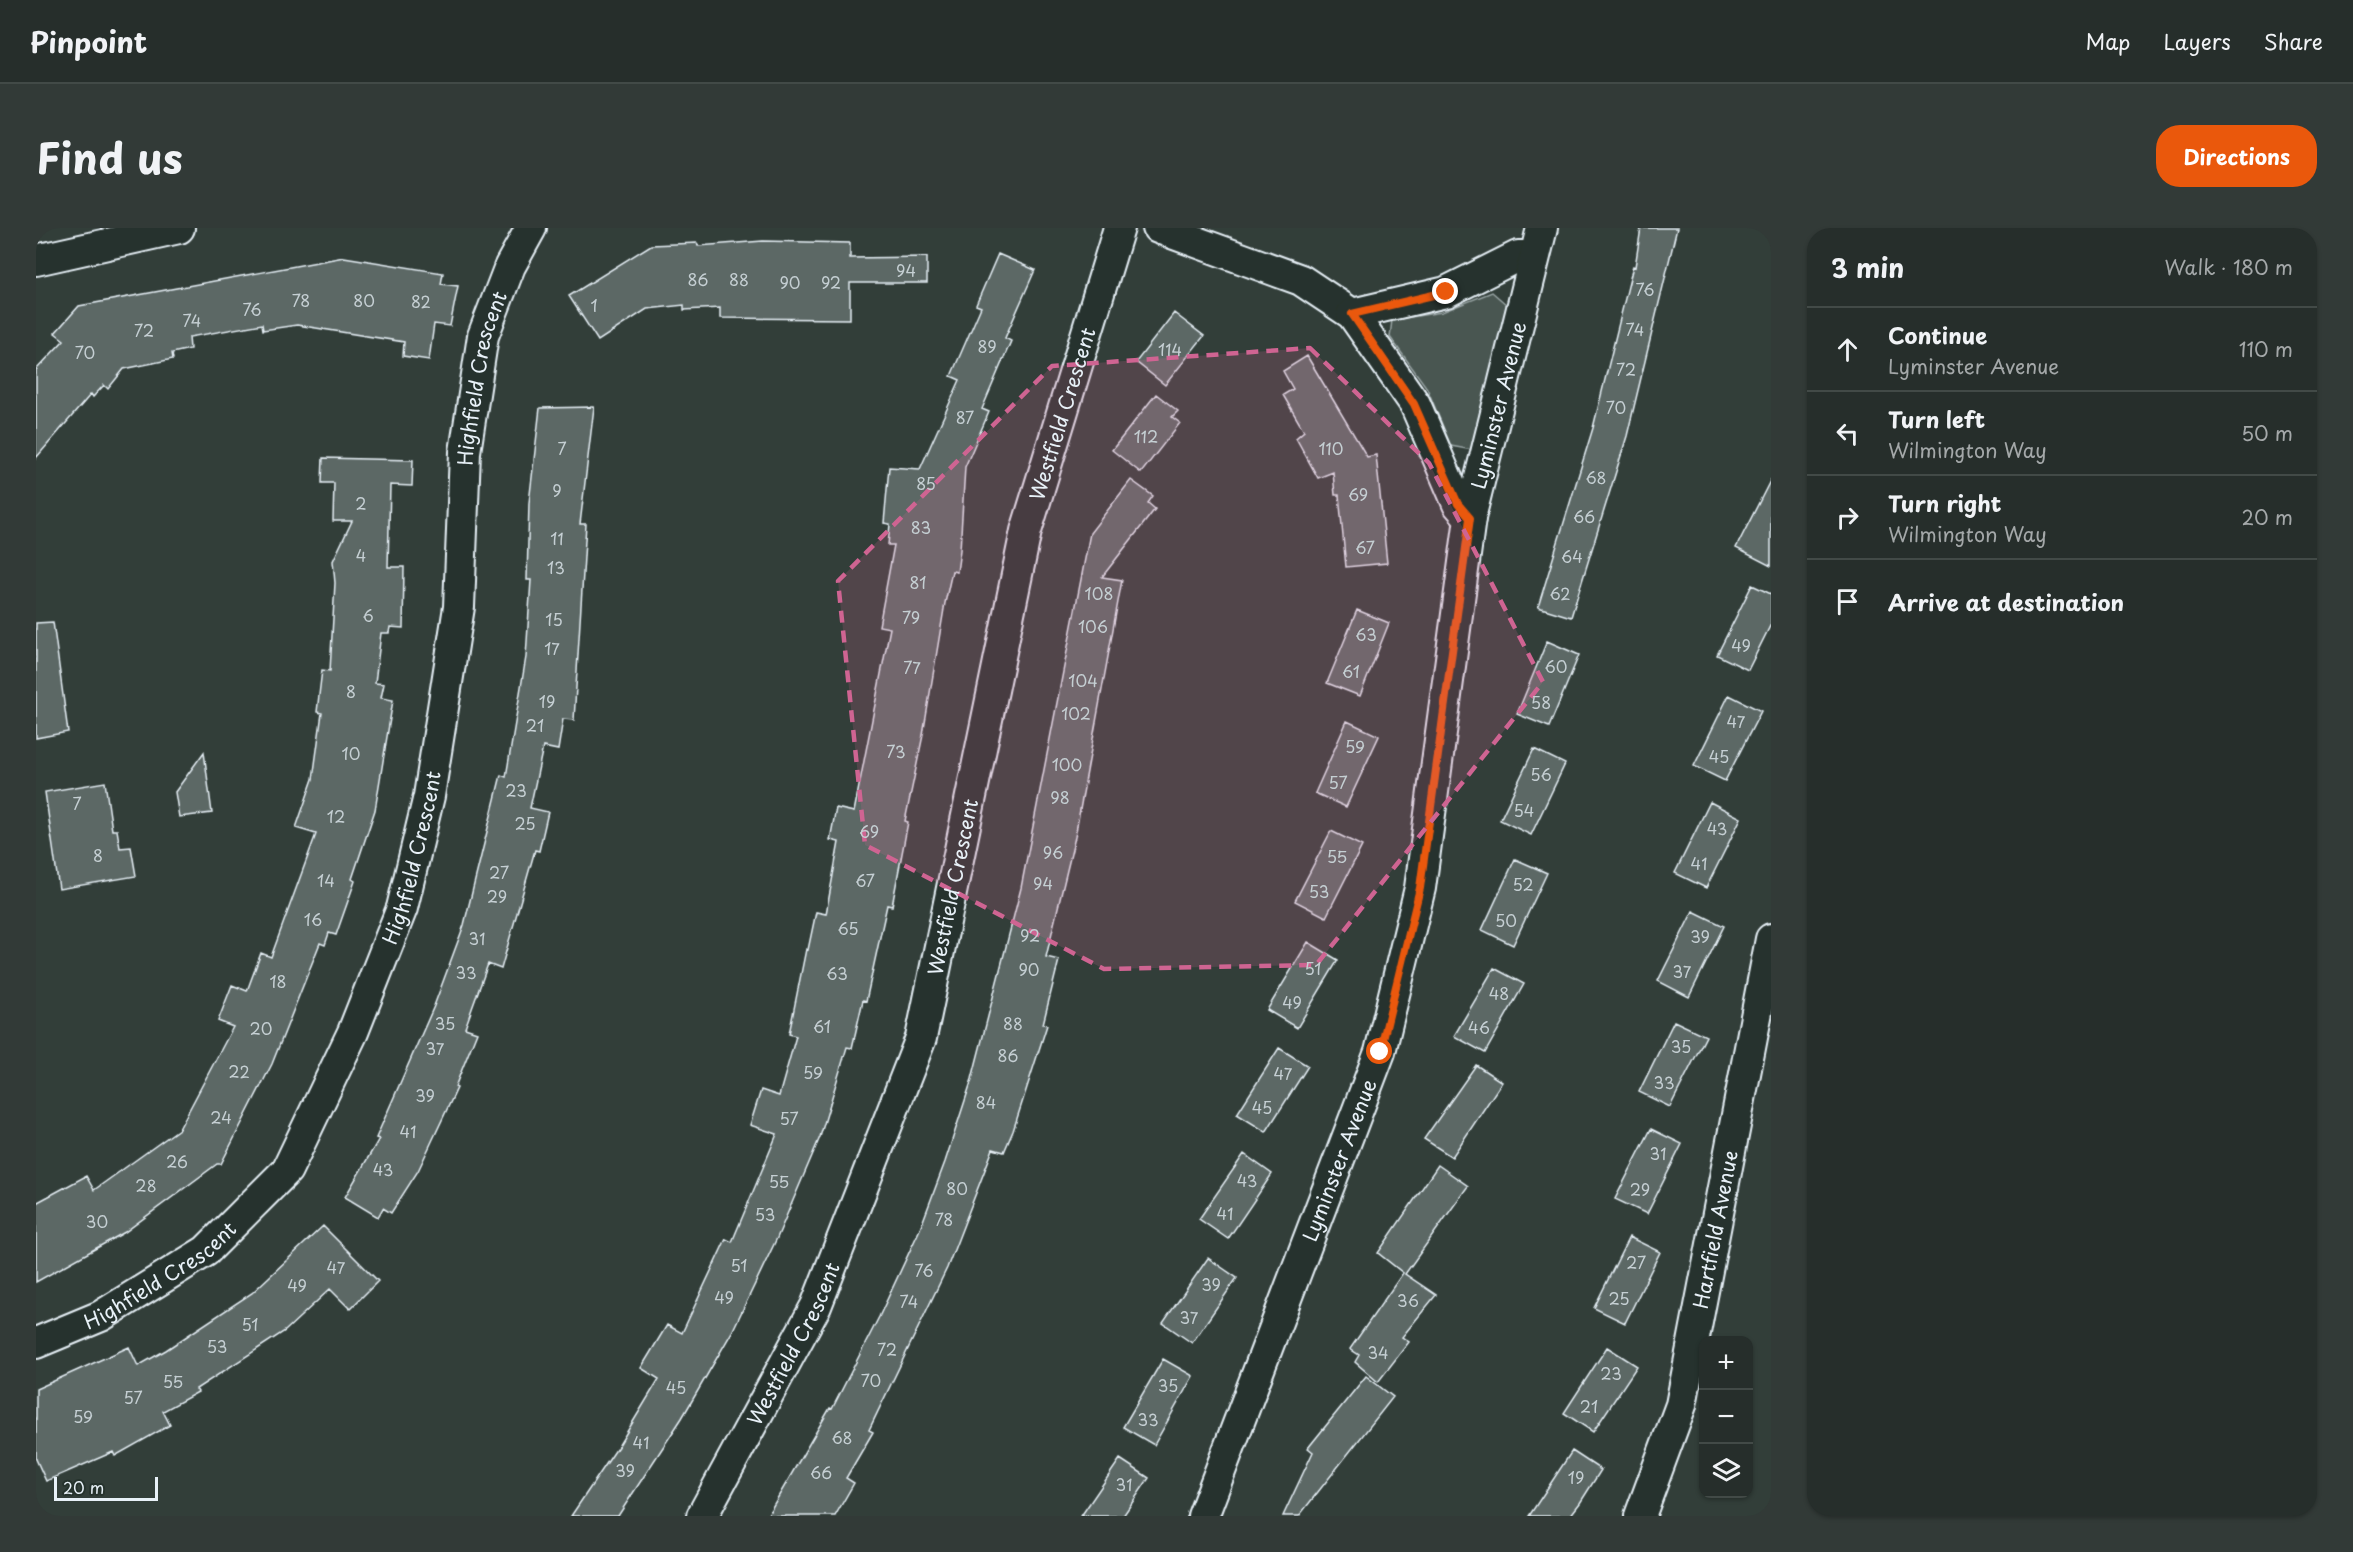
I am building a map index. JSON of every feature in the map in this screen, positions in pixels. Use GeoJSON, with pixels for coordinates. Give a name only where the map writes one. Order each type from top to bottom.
{"type":"FeatureCollection","features":[{"type":"Feature","properties":{"kind":"street"},"geometry":{"type":"LineString","coordinates":[[36,260],[179,228]]}},
{"type":"Feature","properties":{"kind":"street","name":"Highfield Crescent"},"geometry":{"type":"LineString","coordinates":[[36,1343],[101,1316],[206,1251],[287,1170],[353,1032],[402,908],[429,796],[459,607],[465,452],[483,336],[510,266],[531,228]]}},
{"type":"Feature","properties":{"kind":"street","name":"Westfield Crescent"},"geometry":{"type":"LineString","coordinates":[[702,1516],[816,1306],[921,1038],[1026,531],[1119,228]]}},
{"type":"Feature","properties":{"kind":"street"},"geometry":{"type":"LineString","coordinates":[[1158,228],[1301,279],[1352,314],[1414,404],[1458,504],[1470,518]]}},
{"type":"Feature","properties":{"kind":"street"},"geometry":{"type":"LineString","coordinates":[[1352,314],[1446,292],[1518,256],[1538,242]]}},
{"type":"Feature","properties":{"kind":"street","name":"Lyminster Avenue"},"geometry":{"type":"LineString","coordinates":[[1203,1516],[1380,1052],[1420,888],[1470,518],[1538,242]]}},
{"type":"Feature","properties":{"kind":"street","name":"Hartfield Avenue"},"geometry":{"type":"LineString","coordinates":[[1640,1516],[1681,1406],[1771,939]]}},
{"type":"Feature","properties":{"kind":"highlighted area"},"geometry":{"type":"Polygon","coordinates":[[[1310,348],[1429,463],[1543,682],[1316,965],[1104,969],[865,845],[838,581],[1052,366],[1310,348]]]}},
{"type":"Feature","properties":{"kind":"shaded area"},"geometry":{"type":"Polygon","coordinates":[[[1492,292],[1507,305],[1472,450],[1451,446],[1427,388],[1390,337],[1392,320],[1442,312],[1492,292]]]}},
{"type":"Feature","properties":{"kind":"building"},"geometry":{"type":"Polygon","coordinates":[[[1641,228],[1677,228],[1627,436],[1571,617],[1538,607],[1593,428],[1633,266],[1635,267],[1641,228]]]}},
{"type":"Feature","properties":{"kind":"building"},"geometry":{"type":"Polygon","coordinates":[[[763,241],[850,243],[850,258],[927,257],[927,283],[850,283],[850,319],[720,318],[720,308],[684,310],[684,305],[647,309],[598,341],[569,296],[651,245],[697,243],[698,246],[763,241]]]}},
{"type":"Feature","properties":{"kind":"building"},"geometry":{"type":"Polygon","coordinates":[[[998,254],[1035,270],[1005,338],[1011,341],[982,409],[989,412],[965,467],[957,572],[952,571],[945,603],[923,735],[905,821],[908,822],[892,906],[887,905],[866,1001],[863,1000],[852,1048],[847,1047],[820,1137],[777,1238],[732,1332],[682,1418],[618,1516],[571,1516],[619,1445],[659,1379],[641,1368],[667,1325],[682,1333],[726,1239],[732,1242],[777,1134],[750,1125],[761,1090],[779,1096],[796,1036],[789,1034],[806,949],[808,950],[816,912],[826,914],[839,842],[830,840],[836,808],[854,812],[890,628],[879,626],[894,545],[888,545],[890,524],[884,523],[889,467],[920,469],[960,380],[951,376],[981,307],[976,305],[998,254]]]}},
{"type":"Feature","properties":{"kind":"building"},"geometry":{"type":"Polygon","coordinates":[[[344,257],[443,273],[441,284],[458,286],[450,326],[434,324],[429,360],[403,356],[404,342],[297,325],[263,330],[262,324],[189,337],[190,349],[172,353],[173,359],[124,369],[108,389],[104,385],[93,397],[91,394],[36,458],[36,370],[64,340],[55,333],[79,306],[344,257]]]}},
{"type":"Feature","properties":{"kind":"building"},"geometry":{"type":"Polygon","coordinates":[[[1174,313],[1204,336],[1165,385],[1136,362],[1174,313]]]}},
{"type":"Feature","properties":{"kind":"building"},"geometry":{"type":"Polygon","coordinates":[[[1307,356],[1367,457],[1376,455],[1387,563],[1346,567],[1339,495],[1335,495],[1333,472],[1318,478],[1296,438],[1304,431],[1283,395],[1293,389],[1283,371],[1307,356]]]}},
{"type":"Feature","properties":{"kind":"building"},"geometry":{"type":"Polygon","coordinates":[[[1156,394],[1178,411],[1172,417],[1180,423],[1141,473],[1112,450],[1156,394]]]}},
{"type":"Feature","properties":{"kind":"building"},"geometry":{"type":"Polygon","coordinates":[[[594,407],[580,524],[586,524],[574,720],[563,719],[558,750],[543,747],[530,808],[548,812],[539,851],[535,850],[501,969],[488,964],[465,1028],[477,1032],[455,1087],[457,1088],[418,1171],[391,1213],[383,1208],[378,1217],[345,1197],[379,1139],[376,1138],[434,1006],[464,925],[501,775],[506,777],[526,657],[531,580],[527,580],[529,503],[540,408],[594,407]]]}},
{"type":"Feature","properties":{"kind":"building"},"geometry":{"type":"Polygon","coordinates":[[[323,458],[413,460],[412,486],[390,485],[388,567],[404,567],[403,628],[390,627],[389,633],[381,633],[375,683],[384,684],[381,698],[393,700],[375,810],[352,879],[355,881],[336,935],[329,933],[325,945],[320,943],[272,1064],[221,1164],[217,1164],[125,1232],[36,1282],[36,1203],[86,1176],[94,1190],[179,1129],[233,1027],[218,1021],[232,985],[247,991],[261,953],[271,957],[316,834],[296,828],[313,779],[322,713],[317,712],[322,670],[330,671],[335,583],[333,561],[352,521],[333,521],[334,483],[322,483],[323,458]]]}},
{"type":"Feature","properties":{"kind":"building"},"geometry":{"type":"Polygon","coordinates":[[[1771,479],[1771,566],[1736,548],[1771,479]]]}},
{"type":"Feature","properties":{"kind":"building"},"geometry":{"type":"Polygon","coordinates":[[[1131,480],[1153,496],[1148,503],[1155,509],[1102,577],[1122,580],[1075,837],[1046,957],[1059,960],[1043,1024],[1047,1025],[1013,1131],[1004,1152],[993,1149],[947,1268],[869,1430],[873,1432],[846,1478],[854,1483],[835,1516],[767,1516],[830,1408],[832,1409],[879,1317],[920,1229],[945,1162],[972,1079],[1021,888],[1090,533],[1131,480]]]}},
{"type":"Feature","properties":{"kind":"building"},"geometry":{"type":"Polygon","coordinates":[[[1752,585],[1771,594],[1771,624],[1748,670],[1717,655],[1752,585]]]}},
{"type":"Feature","properties":{"kind":"building"},"geometry":{"type":"Polygon","coordinates":[[[1357,610],[1389,623],[1360,696],[1327,683],[1357,610]]]}},
{"type":"Feature","properties":{"kind":"building"},"geometry":{"type":"Polygon","coordinates":[[[53,622],[68,732],[36,738],[36,623],[53,622]]]}},
{"type":"Feature","properties":{"kind":"building"},"geometry":{"type":"Polygon","coordinates":[[[1547,641],[1579,655],[1549,727],[1517,714],[1547,641]]]}},
{"type":"Feature","properties":{"kind":"building"},"geometry":{"type":"Polygon","coordinates":[[[1729,695],[1761,711],[1725,781],[1694,766],[1729,695]]]}},
{"type":"Feature","properties":{"kind":"building"},"geometry":{"type":"Polygon","coordinates":[[[1347,721],[1379,736],[1346,807],[1315,793],[1347,721]]]}},
{"type":"Feature","properties":{"kind":"building"},"geometry":{"type":"Polygon","coordinates":[[[1534,749],[1565,764],[1531,835],[1500,820],[1534,749]]]}},
{"type":"Feature","properties":{"kind":"building"},"geometry":{"type":"Polygon","coordinates":[[[204,752],[212,813],[179,817],[175,792],[204,752]]]}},
{"type":"Feature","properties":{"kind":"building"},"geometry":{"type":"Polygon","coordinates":[[[105,782],[112,830],[117,830],[120,848],[131,847],[136,876],[59,889],[45,792],[105,782]]]}},
{"type":"Feature","properties":{"kind":"building"},"geometry":{"type":"Polygon","coordinates":[[[1710,802],[1741,818],[1706,888],[1675,873],[1710,802]]]}},
{"type":"Feature","properties":{"kind":"building"},"geometry":{"type":"Polygon","coordinates":[[[1331,831],[1362,846],[1326,917],[1295,901],[1331,831]]]}},
{"type":"Feature","properties":{"kind":"building"},"geometry":{"type":"Polygon","coordinates":[[[1515,859],[1547,873],[1513,945],[1482,930],[1515,859]]]}},
{"type":"Feature","properties":{"kind":"building"},"geometry":{"type":"Polygon","coordinates":[[[1693,911],[1724,926],[1689,997],[1658,981],[1693,911]]]}},
{"type":"Feature","properties":{"kind":"building"},"geometry":{"type":"Polygon","coordinates":[[[1308,942],[1338,960],[1297,1028],[1267,1010],[1308,942]]]}},
{"type":"Feature","properties":{"kind":"building"},"geometry":{"type":"Polygon","coordinates":[[[1494,968],[1524,984],[1485,1053],[1454,1036],[1494,968]]]}},
{"type":"Feature","properties":{"kind":"building"},"geometry":{"type":"Polygon","coordinates":[[[1674,1021],[1706,1036],[1670,1107],[1639,1092],[1674,1021]]]}},
{"type":"Feature","properties":{"kind":"building"},"geometry":{"type":"Polygon","coordinates":[[[1279,1048],[1308,1066],[1266,1132],[1237,1114],[1279,1048]]]}},
{"type":"Feature","properties":{"kind":"building"},"geometry":{"type":"Polygon","coordinates":[[[1476,1065],[1502,1082],[1452,1157],[1424,1139],[1476,1065]]]}},
{"type":"Feature","properties":{"kind":"building"},"geometry":{"type":"Polygon","coordinates":[[[1651,1129],[1682,1144],[1647,1214],[1615,1199],[1651,1129]]]}},
{"type":"Feature","properties":{"kind":"building"},"geometry":{"type":"Polygon","coordinates":[[[1244,1154],[1272,1174],[1228,1239],[1199,1219],[1244,1154]]]}},
{"type":"Feature","properties":{"kind":"building"},"geometry":{"type":"Polygon","coordinates":[[[1438,1165],[1468,1186],[1405,1274],[1436,1295],[1402,1337],[1409,1342],[1378,1382],[1355,1362],[1359,1355],[1350,1349],[1403,1273],[1378,1253],[1438,1165]]]}},
{"type":"Feature","properties":{"kind":"building"},"geometry":{"type":"Polygon","coordinates":[[[323,1226],[378,1281],[350,1309],[330,1289],[285,1331],[196,1389],[198,1392],[163,1411],[170,1425],[115,1456],[113,1452],[46,1481],[36,1459],[36,1389],[129,1347],[138,1366],[252,1293],[323,1226]]]}},
{"type":"Feature","properties":{"kind":"building"},"geometry":{"type":"Polygon","coordinates":[[[1629,1237],[1660,1252],[1625,1323],[1594,1308],[1629,1237]]]}},
{"type":"Feature","properties":{"kind":"building"},"geometry":{"type":"Polygon","coordinates":[[[1208,1258],[1237,1278],[1192,1343],[1163,1323],[1208,1258]]]}},
{"type":"Feature","properties":{"kind":"building"},"geometry":{"type":"Polygon","coordinates":[[[1607,1347],[1637,1366],[1593,1432],[1564,1413],[1607,1347]]]}},
{"type":"Feature","properties":{"kind":"building"},"geometry":{"type":"Polygon","coordinates":[[[1163,1359],[1193,1376],[1154,1445],[1123,1427],[1163,1359]]]}},
{"type":"Feature","properties":{"kind":"building"},"geometry":{"type":"Polygon","coordinates":[[[1366,1376],[1393,1397],[1299,1516],[1283,1516],[1313,1452],[1308,1448],[1366,1376]]]}},
{"type":"Feature","properties":{"kind":"building"},"geometry":{"type":"Polygon","coordinates":[[[1572,1451],[1601,1470],[1580,1503],[1570,1516],[1529,1516],[1572,1451]]]}},
{"type":"Feature","properties":{"kind":"building"},"geometry":{"type":"Polygon","coordinates":[[[1120,1459],[1149,1478],[1123,1516],[1081,1516],[1120,1459]]]}},
{"type":"Feature","properties":{"kind":"route"},"geometry":{"type":"LineString","coordinates":[[1380,1052],[1420,888],[1470,518],[1458,504],[1414,404],[1352,314],[1446,292]]}}]}
